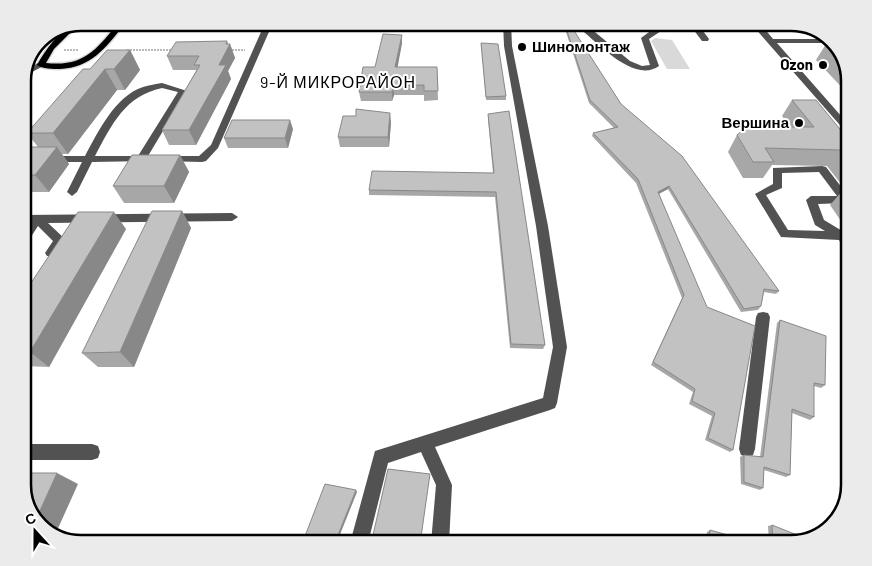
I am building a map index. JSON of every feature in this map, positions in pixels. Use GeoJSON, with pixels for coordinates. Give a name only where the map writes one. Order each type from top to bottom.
{"type":"FeatureCollection","features":[{"type":"Feature","properties":{"kind":"main road"},"geometry":{"type":"LineString","coordinates":[[65,34],[49,50],[40,65],[55,67],[80,64],[100,50],[115,31]]}},
{"type":"Feature","properties":{"kind":"street"},"geometry":{"type":"LineString","coordinates":[[31,159],[202,159],[215,146],[266,31]]}},
{"type":"Feature","properties":{"kind":"street"},"geometry":{"type":"LineString","coordinates":[[361,535],[381,457],[550,403],[560,346],[542,226],[508,46],[507,31]]}},
{"type":"Feature","properties":{"kind":"street"},"geometry":{"type":"LineString","coordinates":[[588,31],[627,63],[641,69],[656,66],[645,38],[655,31]]}},
{"type":"Feature","properties":{"kind":"street"},"geometry":{"type":"LineString","coordinates":[[699,31],[705,39]]}},
{"type":"Feature","properties":{"kind":"street"},"geometry":{"type":"LineString","coordinates":[[762,31],[841,121]]}},
{"type":"Feature","properties":{"kind":"street"},"geometry":{"type":"LineString","coordinates":[[771,41],[820,41]]}},
{"type":"Feature","properties":{"kind":"street"},"geometry":{"type":"LineString","coordinates":[[33,69],[40,65]]}},
{"type":"Feature","properties":{"kind":"street"},"geometry":{"type":"LineString","coordinates":[[72,192],[87,159],[126,100],[144,88],[157,84],[173,86],[182,91],[141,159]]}},
{"type":"Feature","properties":{"kind":"street"},"geometry":{"type":"LineString","coordinates":[[841,194],[822,169],[777,170],[778,186],[760,194],[785,234],[841,236]]}},
{"type":"Feature","properties":{"kind":"street"},"geometry":{"type":"LineString","coordinates":[[841,199],[811,200],[819,222],[841,233]]}},
{"type":"Feature","properties":{"kind":"street"},"geometry":{"type":"LineString","coordinates":[[31,219],[232,217]]}},
{"type":"Feature","properties":{"kind":"street"},"geometry":{"type":"LineString","coordinates":[[31,228],[37,219]]}},
{"type":"Feature","properties":{"kind":"street"},"geometry":{"type":"LineString","coordinates":[[37,219],[60,240],[44,263]]}},
{"type":"Feature","properties":{"kind":"street"},"geometry":{"type":"LineString","coordinates":[[747,449],[763,317]]}},
{"type":"Feature","properties":{"kind":"street"},"geometry":{"type":"LineString","coordinates":[[425,443],[444,485],[441,535]]}},
{"type":"Feature","properties":{"kind":"street"},"geometry":{"type":"LineString","coordinates":[[31,452],[92,452]]}},
{"type":"Feature","properties":{"kind":"path"},"geometry":{"type":"LineString","coordinates":[[49,50],[181,50]]}},
{"type":"Feature","properties":{"kind":"path"},"geometry":{"type":"LineString","coordinates":[[229,50],[258,50]]}},
{"type":"Feature","properties":{"kind":"shaded area"},"geometry":{"type":"Polygon","coordinates":[[[655,38],[672,40],[690,69],[667,69],[651,41],[655,38]]]}},
{"type":"Feature","properties":{"kind":"building"},"geometry":{"type":"Polygon","coordinates":[[[567,31],[574,31],[621,104],[682,156],[779,291],[764,289],[761,306],[744,309],[669,186],[658,192],[707,307],[755,326],[733,450],[708,438],[715,413],[692,401],[695,389],[653,362],[684,295],[638,179],[593,133],[618,127],[590,100],[567,31]]]}},
{"type":"Feature","properties":{"kind":"building"},"geometry":{"type":"Polygon","coordinates":[[[383,34],[402,35],[395,67],[437,67],[438,91],[424,91],[424,85],[393,86],[392,92],[359,92],[363,67],[375,67],[383,34]]]}},
{"type":"Feature","properties":{"kind":"building"},"geometry":{"type":"Polygon","coordinates":[[[227,41],[226,44],[230,44],[219,65],[226,65],[189,130],[162,130],[200,65],[194,65],[199,56],[167,56],[176,42],[227,41]]]}},
{"type":"Feature","properties":{"kind":"building"},"geometry":{"type":"Polygon","coordinates":[[[481,43],[498,44],[506,96],[486,97],[481,43]]]}},
{"type":"Feature","properties":{"kind":"building"},"geometry":{"type":"Polygon","coordinates":[[[107,50],[130,50],[114,69],[105,69],[53,133],[31,133],[31,128],[83,69],[90,69],[107,50]]]}},
{"type":"Feature","properties":{"kind":"building"},"geometry":{"type":"Polygon","coordinates":[[[792,100],[816,100],[841,130],[841,151],[765,148],[774,162],[753,162],[737,135],[746,127],[814,127],[792,100]]]}},
{"type":"Feature","properties":{"kind":"building"},"geometry":{"type":"Polygon","coordinates":[[[356,109],[390,113],[388,137],[338,137],[343,116],[356,116],[356,109]]]}},
{"type":"Feature","properties":{"kind":"building"},"geometry":{"type":"Polygon","coordinates":[[[509,111],[545,345],[511,344],[496,192],[369,190],[372,171],[494,173],[488,114],[509,111]]]}},
{"type":"Feature","properties":{"kind":"building"},"geometry":{"type":"Polygon","coordinates":[[[232,120],[290,120],[285,138],[224,138],[232,120]]]}},
{"type":"Feature","properties":{"kind":"building"},"geometry":{"type":"Polygon","coordinates":[[[31,147],[57,147],[35,175],[31,175],[31,147]]]}},
{"type":"Feature","properties":{"kind":"building"},"geometry":{"type":"Polygon","coordinates":[[[132,155],[180,155],[164,186],[113,186],[132,155]]]}},
{"type":"Feature","properties":{"kind":"building"},"geometry":{"type":"Polygon","coordinates":[[[152,211],[182,211],[120,352],[82,353],[152,211]]]}},
{"type":"Feature","properties":{"kind":"building"},"geometry":{"type":"Polygon","coordinates":[[[78,212],[114,212],[31,350],[31,283],[78,212]]]}},
{"type":"Feature","properties":{"kind":"building"},"geometry":{"type":"Polygon","coordinates":[[[780,320],[826,336],[825,385],[814,383],[814,417],[792,409],[790,475],[764,467],[763,488],[744,482],[744,455],[763,457],[780,320]]]}},
{"type":"Feature","properties":{"kind":"building"},"geometry":{"type":"Polygon","coordinates":[[[388,469],[430,474],[421,535],[373,535],[388,469]]]}},
{"type":"Feature","properties":{"kind":"building"},"geometry":{"type":"Polygon","coordinates":[[[31,473],[57,473],[42,506],[36,506],[35,504],[31,488],[31,473]]]}},
{"type":"Feature","properties":{"kind":"building"},"geometry":{"type":"Polygon","coordinates":[[[325,484],[356,490],[338,535],[305,535],[325,484]]]}},
{"type":"Feature","properties":{"kind":"building"},"geometry":{"type":"Polygon","coordinates":[[[772,525],[796,534],[790,535],[773,535],[772,525]]]}},
{"type":"Feature","properties":{"kind":"building"},"geometry":{"type":"Polygon","coordinates":[[[710,530],[728,535],[710,535],[710,530]]]}},
{"type":"Feature","properties":{"kind":"place","name":"Шиномонтаж"},"geometry":{"type":"Point","coordinates":[522,47]}},
{"type":"Feature","properties":{"kind":"place","name":"Ozon"},"geometry":{"type":"Point","coordinates":[823,65]}},
{"type":"Feature","properties":{"kind":"place","name":"Вершина"},"geometry":{"type":"Point","coordinates":[799,123]}},
{"type":"Feature","properties":{"kind":"district","name":"9-Й МИКРОРАЙОН"},"geometry":{"type":"Point","coordinates":[338,82]}}]}
